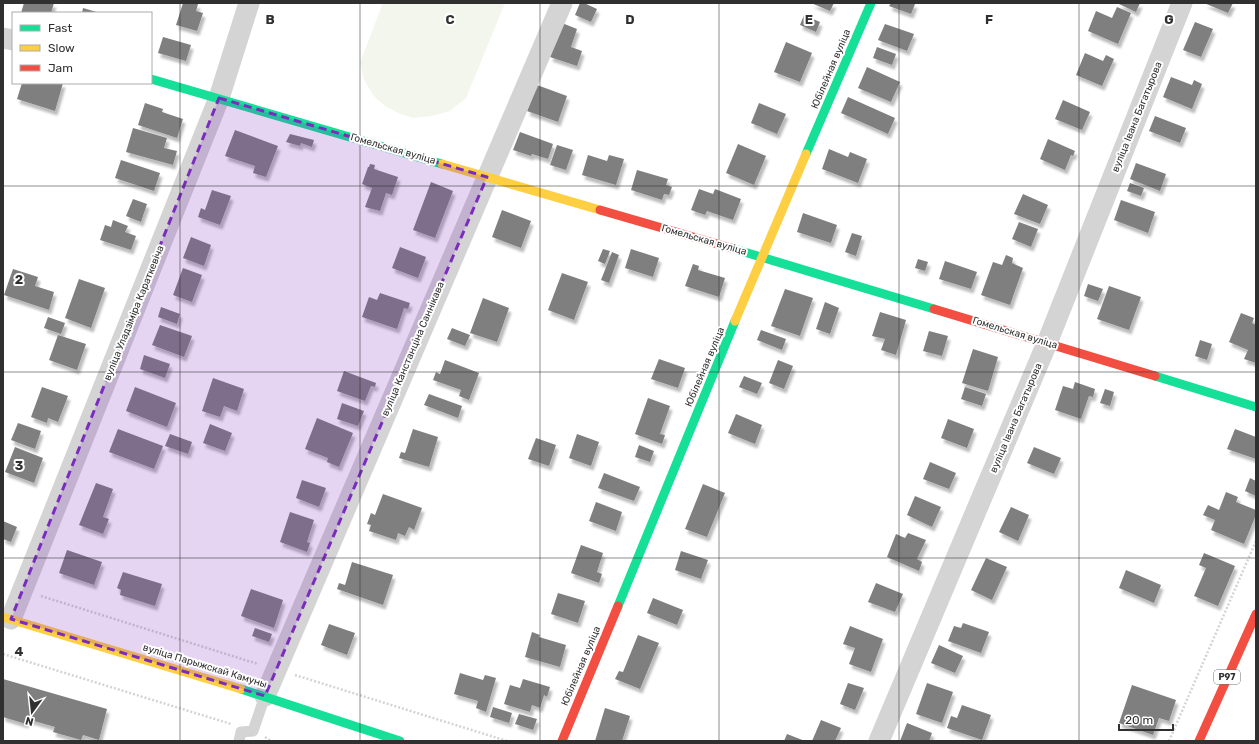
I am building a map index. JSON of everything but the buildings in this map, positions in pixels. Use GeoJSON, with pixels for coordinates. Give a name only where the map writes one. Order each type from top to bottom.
{"type":"FeatureCollection","features":[{"type":"Feature","properties":{"kind":"street","name":"вуліца Уладзіміра Караткевіча"},"geometry":{"type":"LineString","coordinates":[[7,618],[23,590],[219,98],[249,3]]}},
{"type":"Feature","properties":{"kind":"street","name":"вуліца Канстанціна Саннікава"},"geometry":{"type":"LineString","coordinates":[[265,696],[562,3]]}},
{"type":"Feature","properties":{"kind":"street","name":"Юбілейная вуліца"},"geometry":{"type":"LineString","coordinates":[[562,741],[762,257],[871,3]]}},
{"type":"Feature","properties":{"kind":"street","name":"вуліца Івана Багатырова"},"geometry":{"type":"LineString","coordinates":[[879,741],[1047,343],[1182,3]]}},
{"type":"Feature","properties":{"kind":"street","name":"Гомельская вуліца"},"geometry":{"type":"LineString","coordinates":[[152,79],[762,257],[1256,407]]}},
{"type":"Feature","properties":{"kind":"street","name":"Р97"},"geometry":{"type":"LineString","coordinates":[[1199,741],[1256,614]]}},
{"type":"Feature","properties":{"kind":"street","name":"вуліца Парыжскай Камуны"},"geometry":{"type":"LineString","coordinates":[[7,618],[265,696],[400,741]]}},
{"type":"Feature","properties":{"kind":"lane"},"geometry":{"type":"LineString","coordinates":[[239,741],[241,732],[252,731],[265,696]]}},
{"type":"Feature","properties":{"kind":"path"},"geometry":{"type":"LineString","coordinates":[[1170,741],[1256,541]]}},
{"type":"Feature","properties":{"kind":"path"},"geometry":{"type":"LineString","coordinates":[[23,590],[507,741]]}},
{"type":"Feature","properties":{"kind":"path"},"geometry":{"type":"LineString","coordinates":[[3,654],[252,731],[272,741]]}},
{"type":"Feature","properties":{"kind":"highlighted area"},"geometry":{"type":"Polygon","coordinates":[[[219,98],[487,177],[265,696],[11,619],[219,98]]]}},
{"type":"Feature","properties":{"kind":"shaded area"},"geometry":{"type":"Polygon","coordinates":[[[383,3],[505,3],[466,98],[450,111],[431,116],[413,118],[398,113],[385,106],[373,95],[364,79],[360,63],[383,3]]]}},
{"type":"Feature","properties":{"kind":"traffic: fast"},"geometry":{"type":"LineString","coordinates":[[806,154],[871,3]]}},
{"type":"Feature","properties":{"kind":"traffic: fast"},"geometry":{"type":"LineString","coordinates":[[152,79],[442,164]]}},
{"type":"Feature","properties":{"kind":"traffic: fast"},"geometry":{"type":"LineString","coordinates":[[731,248],[934,309]]}},
{"type":"Feature","properties":{"kind":"traffic: fast"},"geometry":{"type":"LineString","coordinates":[[618,606],[735,321]]}},
{"type":"Feature","properties":{"kind":"traffic: fast"},"geometry":{"type":"LineString","coordinates":[[1155,376],[1256,407]]}},
{"type":"Feature","properties":{"kind":"traffic: fast"},"geometry":{"type":"LineString","coordinates":[[241,689],[400,741]]}},
{"type":"Feature","properties":{"kind":"traffic: slow"},"geometry":{"type":"LineString","coordinates":[[735,321],[806,154]]}},
{"type":"Feature","properties":{"kind":"traffic: slow"},"geometry":{"type":"LineString","coordinates":[[442,164],[600,210]]}},
{"type":"Feature","properties":{"kind":"traffic: slow"},"geometry":{"type":"LineString","coordinates":[[3,617],[241,689]]}},
{"type":"Feature","properties":{"kind":"traffic: jam"},"geometry":{"type":"LineString","coordinates":[[600,210],[731,248]]}},
{"type":"Feature","properties":{"kind":"traffic: jam"},"geometry":{"type":"LineString","coordinates":[[934,309],[1155,376]]}},
{"type":"Feature","properties":{"kind":"traffic: jam"},"geometry":{"type":"LineString","coordinates":[[562,741],[618,606]]}},
{"type":"Feature","properties":{"kind":"traffic: jam"},"geometry":{"type":"LineString","coordinates":[[1199,741],[1256,614]]}}]}
